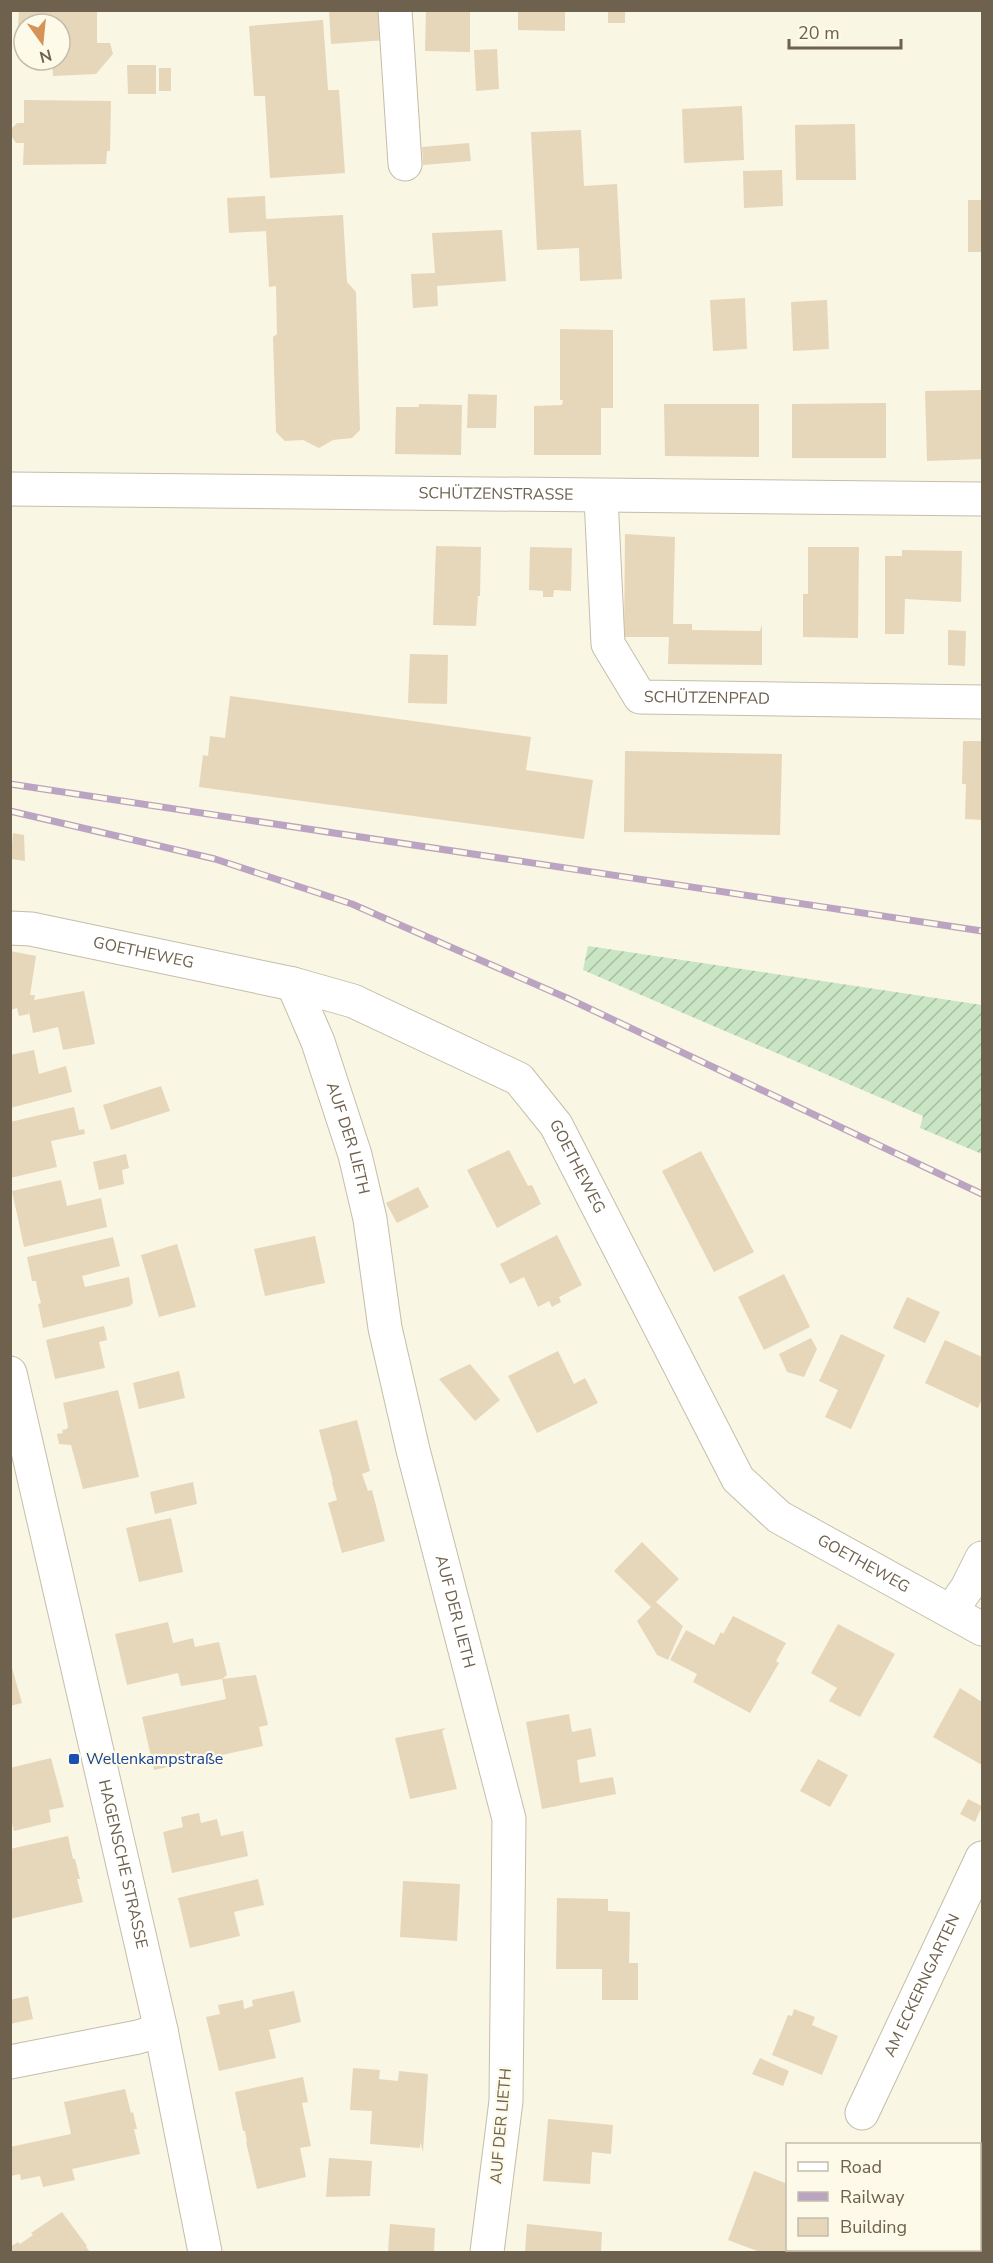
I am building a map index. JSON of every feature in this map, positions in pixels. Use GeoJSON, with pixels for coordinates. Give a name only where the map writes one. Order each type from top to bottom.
{"type":"FeatureCollection","features":[{"type":"Feature","properties":{"kind":"street"},"geometry":{"type":"LineString","coordinates":[[395,10],[405,164]]}},
{"type":"Feature","properties":{"kind":"street","name":"SCHÜTZENSTRASSE"},"geometry":{"type":"LineString","coordinates":[[10,489],[601,497],[982,499]]}},
{"type":"Feature","properties":{"kind":"street","name":"SCHÜTZENPFAD"},"geometry":{"type":"LineString","coordinates":[[601,497],[608,644],[640,697],[982,702]]}},
{"type":"Feature","properties":{"kind":"street","name":"GOETHEWEG"},"geometry":{"type":"LineString","coordinates":[[10,928],[31,929],[293,984],[353,1001],[519,1079],[556,1125],[738,1479],[779,1517],[982,1629]]}},
{"type":"Feature","properties":{"kind":"street","name":"AUF DER LIETH"},"geometry":{"type":"LineString","coordinates":[[293,984],[318,1042],[355,1155],[370,1219],[385,1328],[413,1450],[509,1819],[506,2101],[487,2253]]}},
{"type":"Feature","properties":{"kind":"street","name":"HAGENSCHE STRASSE"},"geometry":{"type":"LineString","coordinates":[[10,1373],[20,1456],[161,2030],[205,2253]]}},
{"type":"Feature","properties":{"kind":"street"},"geometry":{"type":"LineString","coordinates":[[951,1611],[982,1558]]}},
{"type":"Feature","properties":{"kind":"street","name":"AM ECKERNGARTEN"},"geometry":{"type":"LineString","coordinates":[[862,2113],[982,1858]]}},
{"type":"Feature","properties":{"kind":"street"},"geometry":{"type":"LineString","coordinates":[[10,2062],[138,2037],[161,2030]]}},
{"type":"Feature","properties":{"kind":"green space"},"geometry":{"type":"Polygon","coordinates":[[[588,946],[982,1005],[982,1154],[920,1128],[923,1116],[583,970],[588,946]]]}},
{"type":"Feature","properties":{"kind":"building"},"geometry":{"type":"Polygon","coordinates":[[[19,10],[97,10],[97,43],[110,43],[113,54],[96,74],[53,76],[53,72],[72,72],[72,12],[19,12],[19,10]]]}},
{"type":"Feature","properties":{"kind":"building"},"geometry":{"type":"Polygon","coordinates":[[[329,10],[385,10],[387,40],[331,44],[329,10]]]}},
{"type":"Feature","properties":{"kind":"building"},"geometry":{"type":"Polygon","coordinates":[[[426,10],[470,10],[470,52],[425,51],[426,10]]]}},
{"type":"Feature","properties":{"kind":"building"},"geometry":{"type":"Polygon","coordinates":[[[518,10],[565,10],[565,31],[518,30],[518,10]]]}},
{"type":"Feature","properties":{"kind":"building"},"geometry":{"type":"Polygon","coordinates":[[[608,10],[625,10],[625,23],[608,23],[608,10]]]}},
{"type":"Feature","properties":{"kind":"building"},"geometry":{"type":"Polygon","coordinates":[[[323,20],[328,90],[339,90],[345,173],[270,178],[265,96],[254,96],[249,26],[323,20]]]}},
{"type":"Feature","properties":{"kind":"building"},"geometry":{"type":"Polygon","coordinates":[[[497,49],[499,89],[476,91],[474,50],[497,49]]]}},
{"type":"Feature","properties":{"kind":"building"},"geometry":{"type":"Polygon","coordinates":[[[127,65],[156,65],[156,94],[128,94],[127,65]]]}},
{"type":"Feature","properties":{"kind":"building"},"geometry":{"type":"Polygon","coordinates":[[[159,68],[171,68],[171,91],[159,91],[159,68]]]}},
{"type":"Feature","properties":{"kind":"building"},"geometry":{"type":"Polygon","coordinates":[[[24,100],[111,101],[110,151],[107,151],[106,164],[23,165],[24,143],[16,143],[12,137],[12,128],[17,123],[24,123],[24,100]]]}},
{"type":"Feature","properties":{"kind":"building"},"geometry":{"type":"Polygon","coordinates":[[[742,106],[744,160],[684,163],[682,109],[742,106]]]}},
{"type":"Feature","properties":{"kind":"building"},"geometry":{"type":"Polygon","coordinates":[[[855,124],[856,180],[796,180],[795,125],[855,124]]]}},
{"type":"Feature","properties":{"kind":"building"},"geometry":{"type":"Polygon","coordinates":[[[581,130],[584,186],[617,184],[622,279],[580,281],[579,248],[537,250],[531,132],[581,130]]]}},
{"type":"Feature","properties":{"kind":"building"},"geometry":{"type":"Polygon","coordinates":[[[469,143],[471,161],[423,165],[422,147],[469,143]]]}},
{"type":"Feature","properties":{"kind":"building"},"geometry":{"type":"Polygon","coordinates":[[[782,170],[783,206],[744,208],[743,171],[782,170]]]}},
{"type":"Feature","properties":{"kind":"building"},"geometry":{"type":"Polygon","coordinates":[[[265,196],[266,219],[343,215],[347,282],[356,292],[360,430],[352,438],[333,440],[319,448],[303,440],[285,441],[276,432],[273,337],[277,334],[276,286],[269,287],[266,231],[229,233],[227,198],[265,196]]]}},
{"type":"Feature","properties":{"kind":"building"},"geometry":{"type":"Polygon","coordinates":[[[968,200],[982,200],[982,252],[968,252],[968,200]]]}},
{"type":"Feature","properties":{"kind":"building"},"geometry":{"type":"Polygon","coordinates":[[[502,230],[506,281],[437,286],[438,306],[413,308],[411,274],[435,273],[432,233],[502,230]]]}},
{"type":"Feature","properties":{"kind":"building"},"geometry":{"type":"Polygon","coordinates":[[[745,298],[747,349],[713,351],[710,300],[745,298]]]}},
{"type":"Feature","properties":{"kind":"building"},"geometry":{"type":"Polygon","coordinates":[[[827,300],[829,349],[793,351],[791,302],[827,300]]]}},
{"type":"Feature","properties":{"kind":"building"},"geometry":{"type":"Polygon","coordinates":[[[560,329],[613,330],[613,408],[601,408],[601,455],[534,455],[534,406],[562,405],[563,400],[560,400],[560,329]]]}},
{"type":"Feature","properties":{"kind":"building"},"geometry":{"type":"Polygon","coordinates":[[[982,390],[982,459],[927,461],[925,391],[982,390]]]}},
{"type":"Feature","properties":{"kind":"building"},"geometry":{"type":"Polygon","coordinates":[[[468,394],[497,395],[496,428],[467,428],[468,394]]]}},
{"type":"Feature","properties":{"kind":"building"},"geometry":{"type":"Polygon","coordinates":[[[886,403],[886,458],[792,458],[792,404],[886,403]]]}},
{"type":"Feature","properties":{"kind":"building"},"geometry":{"type":"Polygon","coordinates":[[[419,404],[462,405],[461,455],[395,454],[396,407],[419,407],[419,404]]]}},
{"type":"Feature","properties":{"kind":"building"},"geometry":{"type":"Polygon","coordinates":[[[664,404],[759,404],[759,457],[665,456],[664,404]]]}},
{"type":"Feature","properties":{"kind":"building"},"geometry":{"type":"Polygon","coordinates":[[[625,534],[675,537],[673,624],[692,624],[692,630],[760,631],[762,624],[762,665],[668,664],[669,637],[624,637],[625,534]]]}},
{"type":"Feature","properties":{"kind":"building"},"geometry":{"type":"Polygon","coordinates":[[[436,546],[481,547],[480,596],[478,596],[476,626],[433,625],[436,546]]]}},
{"type":"Feature","properties":{"kind":"building"},"geometry":{"type":"Polygon","coordinates":[[[530,547],[572,548],[571,591],[554,590],[553,597],[543,597],[543,591],[529,590],[530,547]]]}},
{"type":"Feature","properties":{"kind":"building"},"geometry":{"type":"Polygon","coordinates":[[[808,547],[859,547],[858,638],[803,637],[803,594],[808,594],[808,547]]]}},
{"type":"Feature","properties":{"kind":"building"},"geometry":{"type":"Polygon","coordinates":[[[902,550],[962,551],[961,602],[905,599],[904,634],[885,634],[885,556],[902,556],[902,550]]]}},
{"type":"Feature","properties":{"kind":"building"},"geometry":{"type":"Polygon","coordinates":[[[948,630],[966,631],[965,666],[948,665],[948,630]]]}},
{"type":"Feature","properties":{"kind":"building"},"geometry":{"type":"Polygon","coordinates":[[[410,654],[448,655],[447,704],[408,703],[410,654]]]}},
{"type":"Feature","properties":{"kind":"building"},"geometry":{"type":"Polygon","coordinates":[[[230,696],[531,737],[526,770],[593,780],[584,839],[199,787],[203,755],[208,756],[210,736],[225,738],[230,696]]]}},
{"type":"Feature","properties":{"kind":"building"},"geometry":{"type":"Polygon","coordinates":[[[963,741],[982,741],[982,820],[965,819],[966,784],[962,784],[963,741]]]}},
{"type":"Feature","properties":{"kind":"building"},"geometry":{"type":"Polygon","coordinates":[[[625,751],[782,754],[780,835],[624,832],[625,751]]]}},
{"type":"Feature","properties":{"kind":"building"},"geometry":{"type":"Polygon","coordinates":[[[13,833],[24,835],[25,861],[11,859],[13,833]]]}},
{"type":"Feature","properties":{"kind":"building"},"geometry":{"type":"Polygon","coordinates":[[[10,951],[36,956],[30,995],[35,995],[34,1000],[84,991],[95,1044],[63,1050],[58,1027],[33,1033],[28,1006],[29,1014],[19,1016],[17,1008],[10,1010],[10,951]]]}},
{"type":"Feature","properties":{"kind":"building"},"geometry":{"type":"Polygon","coordinates":[[[34,1050],[39,1074],[66,1066],[72,1092],[10,1108],[10,1055],[34,1050]]]}},
{"type":"Feature","properties":{"kind":"building"},"geometry":{"type":"Polygon","coordinates":[[[161,1086],[170,1111],[111,1130],[103,1105],[161,1086]]]}},
{"type":"Feature","properties":{"kind":"building"},"geometry":{"type":"Polygon","coordinates":[[[74,1107],[79,1130],[84,1129],[85,1134],[51,1141],[57,1167],[10,1178],[10,1122],[74,1107]]]}},
{"type":"Feature","properties":{"kind":"building"},"geometry":{"type":"Polygon","coordinates":[[[509,1150],[528,1186],[532,1185],[541,1204],[497,1228],[467,1170],[509,1150]]]}},
{"type":"Feature","properties":{"kind":"building"},"geometry":{"type":"Polygon","coordinates":[[[701,1151],[754,1252],[714,1272],[662,1171],[701,1151]]]}},
{"type":"Feature","properties":{"kind":"building"},"geometry":{"type":"Polygon","coordinates":[[[126,1154],[129,1168],[122,1170],[124,1184],[99,1190],[93,1162],[126,1154]]]}},
{"type":"Feature","properties":{"kind":"building"},"geometry":{"type":"Polygon","coordinates":[[[61,1180],[67,1206],[101,1198],[107,1227],[24,1247],[12,1191],[61,1180]]]}},
{"type":"Feature","properties":{"kind":"building"},"geometry":{"type":"Polygon","coordinates":[[[418,1187],[429,1207],[397,1223],[386,1203],[418,1187]]]}},
{"type":"Feature","properties":{"kind":"building"},"geometry":{"type":"Polygon","coordinates":[[[557,1235],[582,1285],[559,1297],[561,1302],[552,1307],[549,1301],[538,1307],[524,1277],[510,1284],[500,1264],[557,1235]]]}},
{"type":"Feature","properties":{"kind":"building"},"geometry":{"type":"Polygon","coordinates":[[[315,1236],[325,1283],[265,1296],[254,1249],[315,1236]]]}},
{"type":"Feature","properties":{"kind":"building"},"geometry":{"type":"Polygon","coordinates":[[[113,1237],[120,1266],[82,1276],[85,1287],[129,1277],[133,1303],[130,1306],[43,1328],[38,1304],[41,1303],[36,1281],[32,1281],[27,1257],[113,1237]]]}},
{"type":"Feature","properties":{"kind":"building"},"geometry":{"type":"Polygon","coordinates":[[[177,1244],[196,1307],[159,1317],[141,1255],[177,1244]]]}},
{"type":"Feature","properties":{"kind":"building"},"geometry":{"type":"Polygon","coordinates":[[[784,1274],[810,1327],[764,1350],[738,1297],[784,1274]]]}},
{"type":"Feature","properties":{"kind":"building"},"geometry":{"type":"Polygon","coordinates":[[[907,1297],[940,1312],[925,1343],[893,1328],[907,1297]]]}},
{"type":"Feature","properties":{"kind":"building"},"geometry":{"type":"Polygon","coordinates":[[[104,1326],[107,1340],[99,1342],[105,1368],[55,1379],[46,1340],[104,1326]]]}},
{"type":"Feature","properties":{"kind":"building"},"geometry":{"type":"Polygon","coordinates":[[[841,1334],[885,1355],[851,1429],[825,1417],[838,1390],[819,1381],[841,1334]]]}},
{"type":"Feature","properties":{"kind":"building"},"geometry":{"type":"Polygon","coordinates":[[[811,1338],[817,1349],[804,1377],[787,1372],[779,1354],[811,1338]]]}},
{"type":"Feature","properties":{"kind":"building"},"geometry":{"type":"Polygon","coordinates":[[[945,1340],[982,1357],[982,1399],[978,1408],[925,1383],[945,1340]]]}},
{"type":"Feature","properties":{"kind":"building"},"geometry":{"type":"Polygon","coordinates":[[[558,1351],[574,1384],[585,1378],[598,1403],[537,1433],[508,1376],[558,1351]]]}},
{"type":"Feature","properties":{"kind":"building"},"geometry":{"type":"Polygon","coordinates":[[[470,1364],[500,1400],[475,1421],[439,1379],[470,1364]]]}},
{"type":"Feature","properties":{"kind":"building"},"geometry":{"type":"Polygon","coordinates":[[[179,1371],[185,1398],[139,1409],[133,1383],[179,1371]]]}},
{"type":"Feature","properties":{"kind":"building"},"geometry":{"type":"Polygon","coordinates":[[[118,1390],[139,1477],[83,1489],[71,1445],[59,1444],[57,1434],[63,1433],[62,1430],[67,1429],[68,1426],[63,1403],[118,1390]]]}},
{"type":"Feature","properties":{"kind":"building"},"geometry":{"type":"Polygon","coordinates":[[[357,1420],[370,1471],[362,1474],[368,1491],[372,1490],[385,1541],[342,1553],[328,1503],[337,1500],[319,1430],[357,1420]]]}},
{"type":"Feature","properties":{"kind":"building"},"geometry":{"type":"Polygon","coordinates":[[[193,1482],[197,1504],[155,1514],[150,1492],[193,1482]]]}},
{"type":"Feature","properties":{"kind":"building"},"geometry":{"type":"Polygon","coordinates":[[[171,1518],[183,1572],[139,1582],[126,1528],[171,1518]]]}},
{"type":"Feature","properties":{"kind":"building"},"geometry":{"type":"Polygon","coordinates":[[[642,1542],[679,1579],[656,1602],[683,1626],[668,1660],[657,1655],[637,1621],[651,1607],[614,1571],[642,1542]]]}},
{"type":"Feature","properties":{"kind":"building"},"geometry":{"type":"Polygon","coordinates":[[[733,1616],[786,1643],[776,1661],[779,1663],[750,1713],[693,1682],[697,1674],[670,1660],[686,1630],[714,1645],[733,1616]]]}},
{"type":"Feature","properties":{"kind":"building"},"geometry":{"type":"Polygon","coordinates":[[[168,1622],[173,1643],[193,1638],[195,1647],[219,1642],[227,1675],[222,1679],[181,1686],[178,1673],[127,1685],[115,1634],[168,1622]]]}},
{"type":"Feature","properties":{"kind":"building"},"geometry":{"type":"Polygon","coordinates":[[[838,1624],[895,1654],[860,1717],[829,1701],[837,1688],[811,1673],[838,1624]]]}},
{"type":"Feature","properties":{"kind":"building"},"geometry":{"type":"Polygon","coordinates":[[[10,1661],[22,1703],[10,1706],[10,1661]]]}},
{"type":"Feature","properties":{"kind":"building"},"geometry":{"type":"Polygon","coordinates":[[[256,1675],[268,1725],[259,1727],[263,1746],[154,1770],[142,1717],[226,1699],[222,1679],[256,1675]]]}},
{"type":"Feature","properties":{"kind":"building"},"geometry":{"type":"Polygon","coordinates":[[[960,1688],[982,1702],[982,1765],[933,1737],[960,1688]]]}},
{"type":"Feature","properties":{"kind":"building"},"geometry":{"type":"Polygon","coordinates":[[[569,1714],[572,1732],[591,1728],[596,1756],[577,1760],[580,1783],[613,1777],[616,1794],[542,1809],[526,1722],[569,1714]]]}},
{"type":"Feature","properties":{"kind":"building"},"geometry":{"type":"Polygon","coordinates":[[[446,1728],[442,1731],[457,1789],[410,1799],[395,1738],[446,1728]]]}},
{"type":"Feature","properties":{"kind":"building"},"geometry":{"type":"Polygon","coordinates":[[[51,1758],[64,1807],[49,1810],[51,1822],[14,1831],[10,1816],[10,1768],[51,1758]]]}},
{"type":"Feature","properties":{"kind":"building"},"geometry":{"type":"Polygon","coordinates":[[[818,1759],[848,1775],[830,1807],[800,1791],[818,1759]]]}},
{"type":"Feature","properties":{"kind":"building"},"geometry":{"type":"Polygon","coordinates":[[[968,1799],[982,1806],[975,1822],[960,1814],[968,1799]]]}},
{"type":"Feature","properties":{"kind":"building"},"geometry":{"type":"Polygon","coordinates":[[[199,1813],[201,1823],[217,1819],[221,1836],[243,1831],[248,1856],[172,1873],[163,1832],[183,1827],[181,1817],[199,1813]]]}},
{"type":"Feature","properties":{"kind":"building"},"geometry":{"type":"Polygon","coordinates":[[[68,1836],[80,1879],[77,1879],[83,1902],[10,1919],[10,1849],[68,1836]]]}},
{"type":"Feature","properties":{"kind":"building"},"geometry":{"type":"Polygon","coordinates":[[[258,1879],[264,1905],[234,1912],[240,1936],[190,1948],[178,1898],[258,1879]]]}},
{"type":"Feature","properties":{"kind":"building"},"geometry":{"type":"Polygon","coordinates":[[[403,1881],[460,1884],[457,1941],[400,1937],[403,1881]]]}},
{"type":"Feature","properties":{"kind":"building"},"geometry":{"type":"Polygon","coordinates":[[[557,1898],[608,1899],[608,1911],[630,1912],[629,1963],[638,1963],[638,2000],[602,2000],[602,1969],[556,1969],[557,1898]]]}},
{"type":"Feature","properties":{"kind":"building"},"geometry":{"type":"Polygon","coordinates":[[[294,1991],[301,2022],[269,2030],[276,2058],[219,2071],[206,2017],[220,2014],[218,2005],[243,2000],[244,2009],[253,2006],[252,2000],[294,1991]]]}},
{"type":"Feature","properties":{"kind":"building"},"geometry":{"type":"Polygon","coordinates":[[[28,1996],[33,2019],[10,2024],[10,2000],[28,1996]]]}},
{"type":"Feature","properties":{"kind":"building"},"geometry":{"type":"Polygon","coordinates":[[[794,2009],[815,2017],[812,2025],[838,2036],[822,2075],[772,2055],[788,2015],[792,2016],[794,2009]]]}},
{"type":"Feature","properties":{"kind":"building"},"geometry":{"type":"Polygon","coordinates":[[[760,2058],[789,2071],[783,2086],[752,2074],[760,2058]]]}},
{"type":"Feature","properties":{"kind":"building"},"geometry":{"type":"Polygon","coordinates":[[[353,2068],[380,2070],[379,2079],[398,2081],[399,2071],[428,2074],[423,2152],[420,2142],[420,2148],[370,2144],[372,2111],[350,2110],[353,2068]]]}},
{"type":"Feature","properties":{"kind":"building"},"geometry":{"type":"Polygon","coordinates":[[[303,2077],[308,2102],[302,2103],[311,2146],[300,2148],[306,2177],[257,2189],[235,2092],[303,2077]]]}},
{"type":"Feature","properties":{"kind":"building"},"geometry":{"type":"Polygon","coordinates":[[[125,2089],[137,2129],[134,2129],[140,2154],[72,2169],[75,2180],[43,2187],[40,2176],[21,2180],[20,2174],[10,2176],[10,2147],[71,2134],[64,2102],[125,2089]]]}},
{"type":"Feature","properties":{"kind":"building"},"geometry":{"type":"Polygon","coordinates":[[[548,2119],[613,2125],[611,2154],[592,2152],[590,2184],[543,2181],[548,2119]]]}},
{"type":"Feature","properties":{"kind":"building"},"geometry":{"type":"Polygon","coordinates":[[[329,2158],[372,2161],[370,2196],[326,2197],[329,2158]]]}},
{"type":"Feature","properties":{"kind":"building"},"geometry":{"type":"Polygon","coordinates":[[[754,2171],[785,2183],[786,2181],[786,2251],[820,2251],[760,2252],[728,2240],[754,2171]]]}},
{"type":"Feature","properties":{"kind":"building"},"geometry":{"type":"Polygon","coordinates":[[[62,2212],[90,2252],[10,2252],[10,2247],[18,2242],[20,2244],[33,2235],[31,2233],[62,2212]]]}},
{"type":"Feature","properties":{"kind":"building"},"geometry":{"type":"Polygon","coordinates":[[[390,2224],[435,2228],[434,2252],[388,2252],[390,2224]]]}},
{"type":"Feature","properties":{"kind":"building"},"geometry":{"type":"Polygon","coordinates":[[[527,2224],[602,2232],[601,2252],[525,2252],[527,2224]]]}},
{"type":"Feature","properties":{"kind":"building"},"geometry":{"type":"Polygon","coordinates":[[[864,2251],[938,2251],[938,2252],[864,2251]]]}},
{"type":"Feature","properties":{"kind":"railway"},"geometry":{"type":"LineString","coordinates":[[10,784],[982,931]]}},
{"type":"Feature","properties":{"kind":"railway"},"geometry":{"type":"LineString","coordinates":[[10,811],[215,859],[352,904],[567,998],[982,1194]]}},
{"type":"Feature","properties":{"kind":"place","name":"Wellenkampstraße"},"geometry":{"type":"Point","coordinates":[74,1759]}}]}
